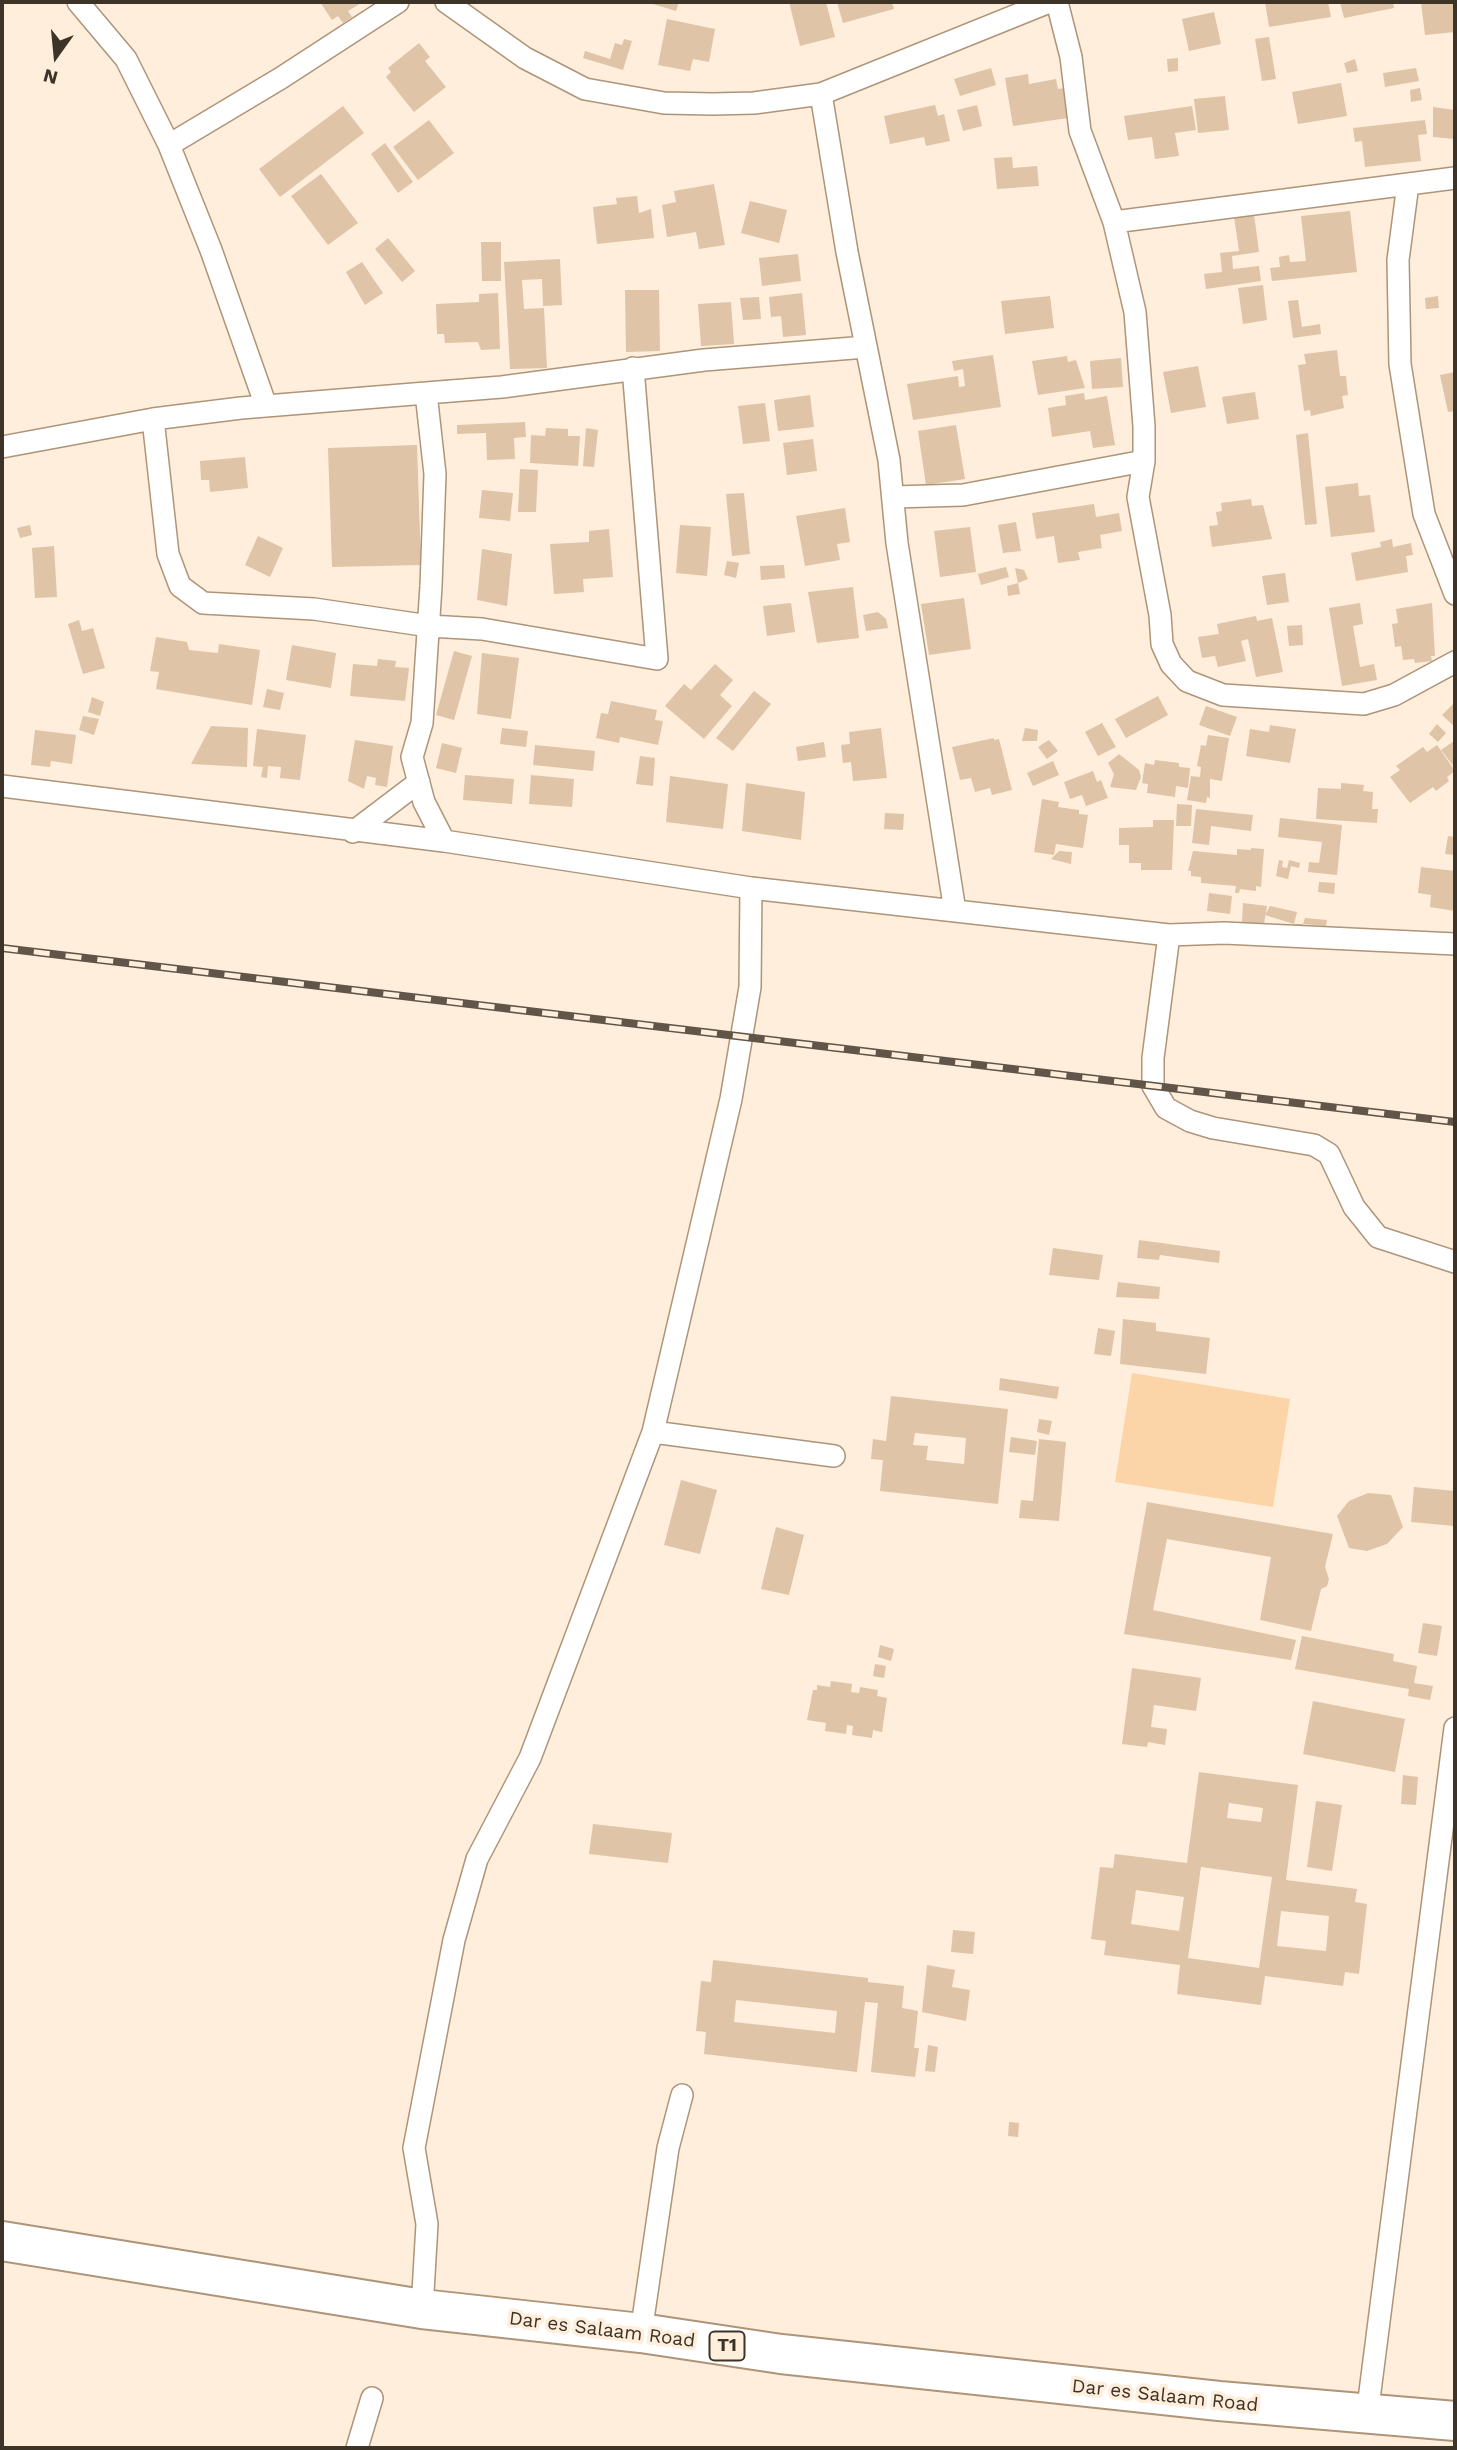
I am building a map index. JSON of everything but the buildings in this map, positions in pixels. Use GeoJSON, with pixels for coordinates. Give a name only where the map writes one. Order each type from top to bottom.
{"type":"FeatureCollection","features":[{"type":"Feature","properties":{"kind":"highway","name":"Dar es Salaam Road"},"geometry":{"type":"LineString","coordinates":[[2,2241],[422,2309],[641,2333],[929,2372],[1367,2415],[1455,2421]]}},
{"type":"Feature","properties":{"kind":"street"},"geometry":{"type":"LineString","coordinates":[[78,2],[126,59],[169,145],[211,250],[266,406]]}},
{"type":"Feature","properties":{"kind":"street"},"geometry":{"type":"LineString","coordinates":[[169,145],[281,78],[398,2]]}},
{"type":"Feature","properties":{"kind":"street"},"geometry":{"type":"LineString","coordinates":[[446,2],[525,58],[585,89],[664,103],[754,103],[821,94],[1049,2]]}},
{"type":"Feature","properties":{"kind":"street"},"geometry":{"type":"LineString","coordinates":[[1057,2],[1071,57],[1080,131],[1114,222],[1135,312],[1144,461],[1138,497],[1160,615],[1162,643],[1171,664],[1187,681],[1223,695],[1364,704],[1394,695],[1455,662]]}},
{"type":"Feature","properties":{"kind":"street"},"geometry":{"type":"LineString","coordinates":[[821,94],[847,252],[894,496],[897,543],[955,911]]}},
{"type":"Feature","properties":{"kind":"street"},"geometry":{"type":"LineString","coordinates":[[1114,222],[1455,178]]}},
{"type":"Feature","properties":{"kind":"street"},"geometry":{"type":"LineString","coordinates":[[1408,184],[1398,260],[1400,364],[1424,514],[1455,594]]}},
{"type":"Feature","properties":{"kind":"street"},"geometry":{"type":"LineString","coordinates":[[2,447],[153,419],[266,406],[502,387],[633,368],[866,347]]}},
{"type":"Feature","properties":{"kind":"street"},"geometry":{"type":"LineString","coordinates":[[153,419],[168,554],[180,586],[202,603],[314,609],[429,626],[482,629],[657,659],[633,368]]}},
{"type":"Feature","properties":{"kind":"street"},"geometry":{"type":"LineString","coordinates":[[426,393],[435,474],[422,723],[412,757],[424,802],[444,841]]}},
{"type":"Feature","properties":{"kind":"street"},"geometry":{"type":"LineString","coordinates":[[894,496],[963,495],[1144,461]]}},
{"type":"Feature","properties":{"kind":"street"},"geometry":{"type":"LineString","coordinates":[[353,832],[419,782]]}},
{"type":"Feature","properties":{"kind":"street"},"geometry":{"type":"LineString","coordinates":[[2,786],[353,832],[444,841],[751,888],[1168,935],[1224,933],[1455,944]]}},
{"type":"Feature","properties":{"kind":"street"},"geometry":{"type":"LineString","coordinates":[[422,2309],[427,2224],[414,2148],[454,1940],[477,1859],[530,1758],[653,1432],[731,1099],[750,987],[751,888]]}},
{"type":"Feature","properties":{"kind":"street"},"geometry":{"type":"LineString","coordinates":[[1168,935],[1153,1058],[1153,1086],[1166,1108],[1213,1129],[1314,1145],[1329,1154],[1353,1207],[1378,1237],[1455,1262]]}},
{"type":"Feature","properties":{"kind":"street"},"geometry":{"type":"LineString","coordinates":[[653,1432],[834,1456]]}},
{"type":"Feature","properties":{"kind":"street"},"geometry":{"type":"LineString","coordinates":[[1367,2415],[1446,1895],[1455,1728]]}},
{"type":"Feature","properties":{"kind":"street"},"geometry":{"type":"LineString","coordinates":[[641,2333],[667,2148],[682,2095]]}},
{"type":"Feature","properties":{"kind":"street"},"geometry":{"type":"LineString","coordinates":[[357,2448],[372,2398]]}},
{"type":"Feature","properties":{"kind":"shaded area"},"geometry":{"type":"Polygon","coordinates":[[[1132,1373],[1290,1399],[1273,1507],[1115,1482],[1132,1373]]]}},
{"type":"Feature","properties":{"kind":"railway"},"geometry":{"type":"LineString","coordinates":[[2,948],[1455,1122]]}}]}
